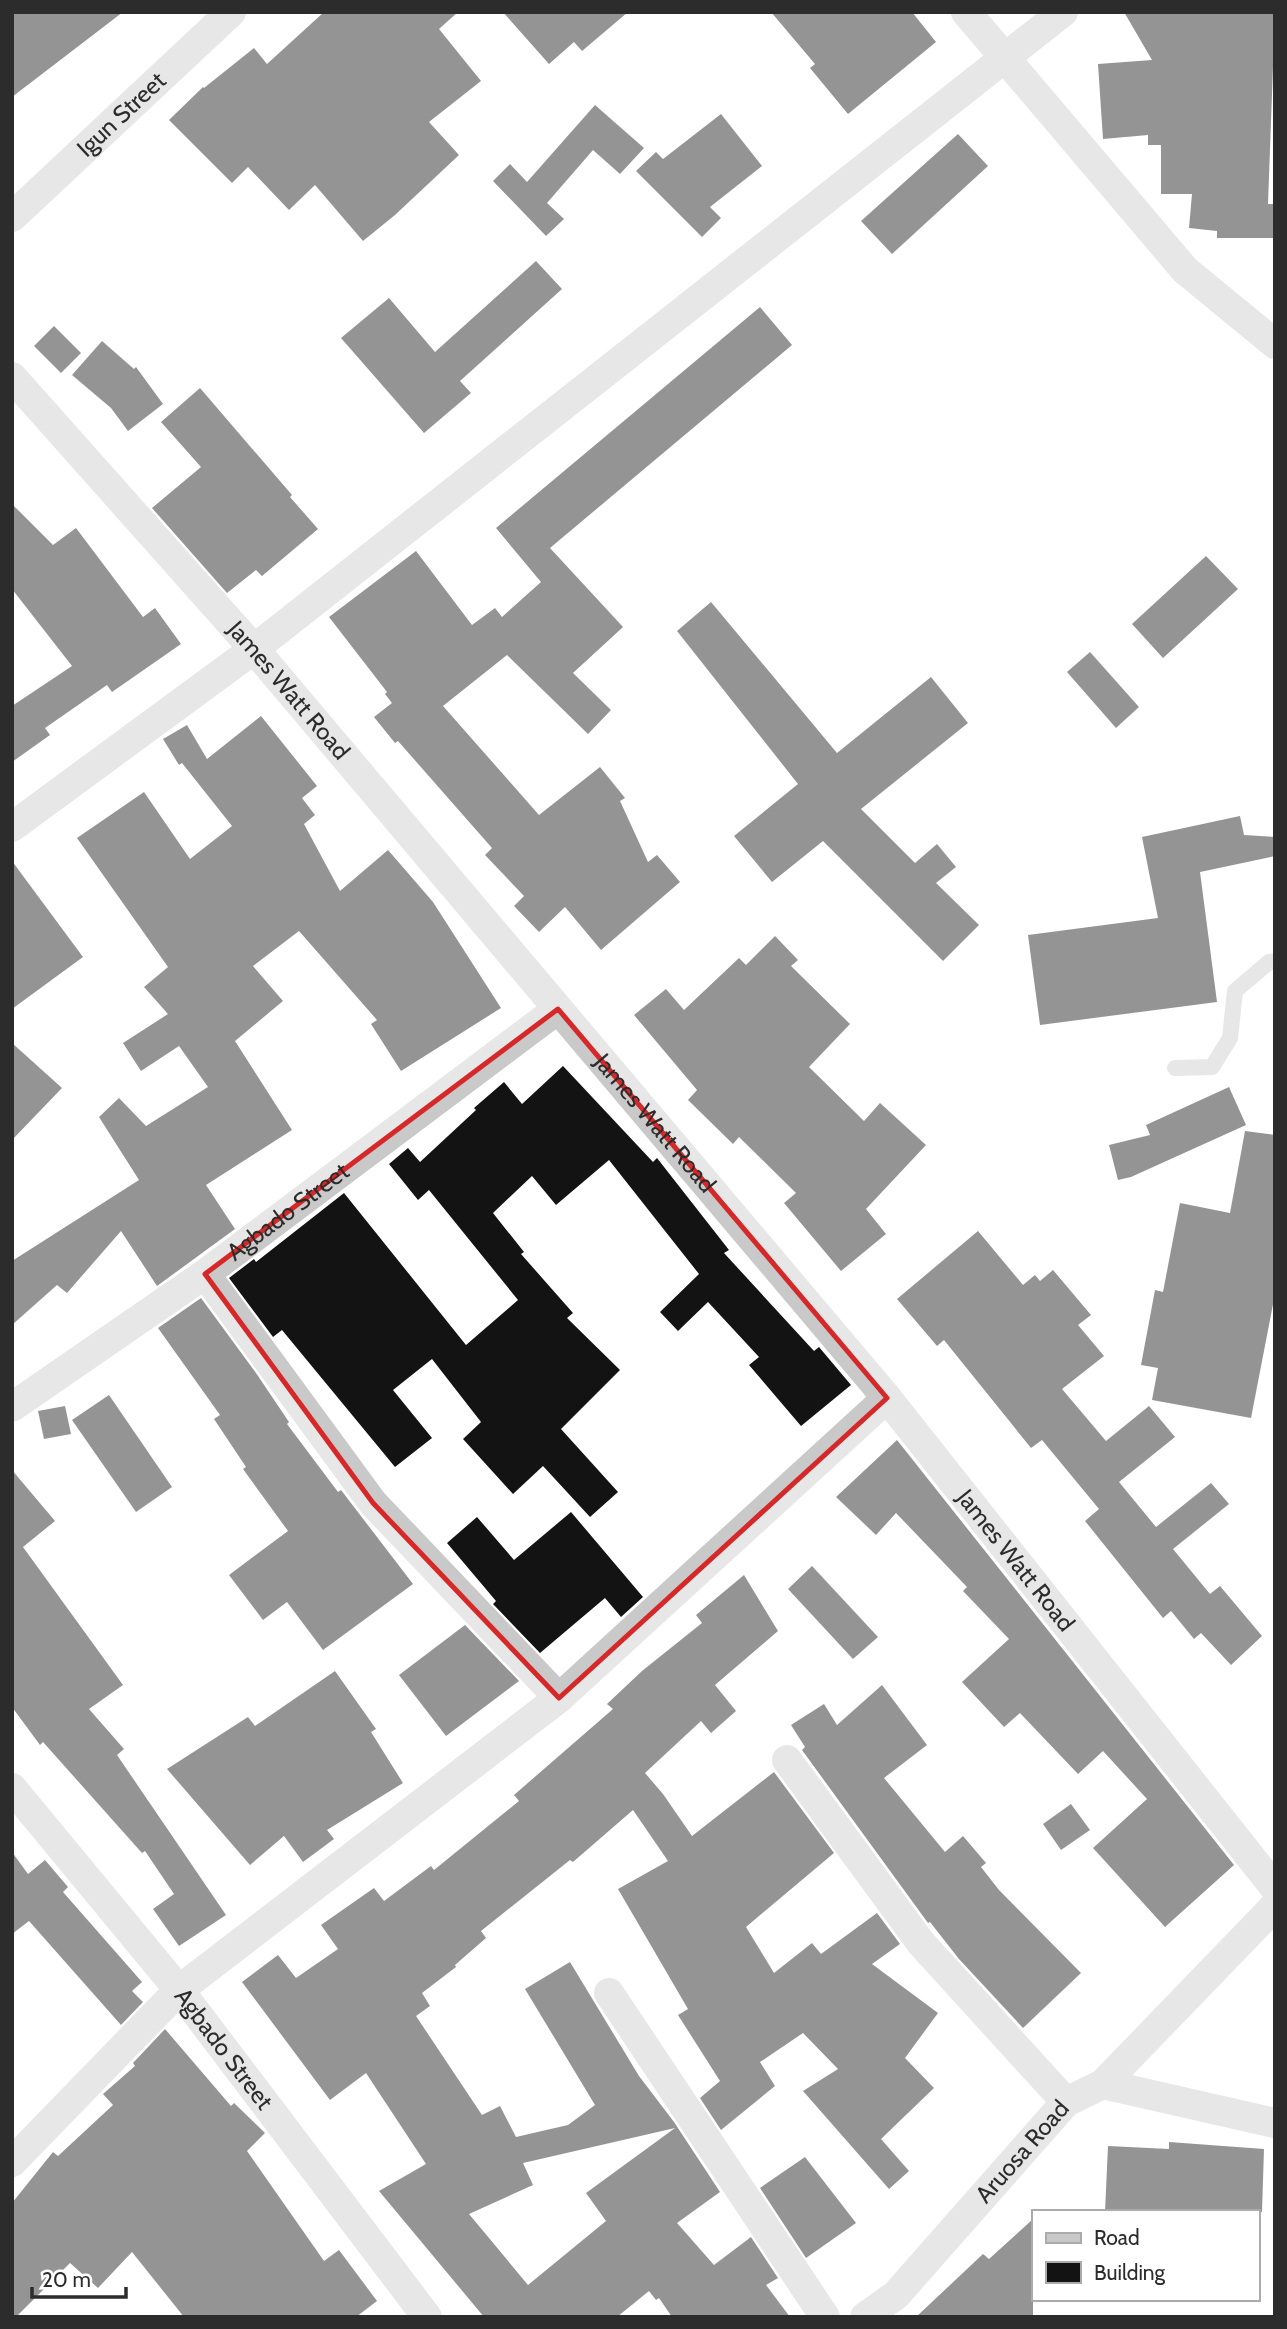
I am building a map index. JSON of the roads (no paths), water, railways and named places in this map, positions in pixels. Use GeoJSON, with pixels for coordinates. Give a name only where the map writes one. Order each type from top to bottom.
{"type":"FeatureCollection","features":[{"type":"Feature","properties":{"kind":"street","name":"Igun Street"},"geometry":{"type":"LineString","coordinates":[[12,217],[231,12]]}},
{"type":"Feature","properties":{"kind":"street"},"geometry":{"type":"LineString","coordinates":[[966,12],[1185,270],[1275,344]]}},
{"type":"Feature","properties":{"kind":"street"},"geometry":{"type":"LineString","coordinates":[[12,827],[254,649],[1063,12]]}},
{"type":"Feature","properties":{"kind":"street","name":"James Watt Road"},"geometry":{"type":"LineString","coordinates":[[12,377],[254,649],[887,1398],[1275,1888]]}},
{"type":"Feature","properties":{"kind":"street","name":"Agbado Street"},"geometry":{"type":"LineString","coordinates":[[12,1407],[205,1274],[558,1009]]}},
{"type":"Feature","properties":{"kind":"street"},"geometry":{"type":"LineString","coordinates":[[205,1274],[373,1503],[559,1698]]}},
{"type":"Feature","properties":{"kind":"street"},"geometry":{"type":"LineString","coordinates":[[12,2162],[179,1990],[559,1698],[887,1398]]}},
{"type":"Feature","properties":{"kind":"street"},"geometry":{"type":"LineString","coordinates":[[787,1760],[921,1943],[1066,2102]]}},
{"type":"Feature","properties":{"kind":"street","name":"Agbado Street"},"geometry":{"type":"LineString","coordinates":[[12,1788],[179,1990],[427,2317]]}},
{"type":"Feature","properties":{"kind":"street","name":"Aruosa Road"},"geometry":{"type":"LineString","coordinates":[[865,2317],[896,2295],[1066,2102],[1103,2084],[1275,1906]]}},
{"type":"Feature","properties":{"kind":"street"},"geometry":{"type":"LineString","coordinates":[[609,1993],[825,2317]]}},
{"type":"Feature","properties":{"kind":"street"},"geometry":{"type":"LineString","coordinates":[[1103,2084],[1275,2123]]}},
{"type":"Feature","properties":{"kind":"lane"},"geometry":{"type":"LineString","coordinates":[[1175,1068],[1212,1067],[1230,1038],[1236,991],[1269,962],[1275,961]]}}]}
